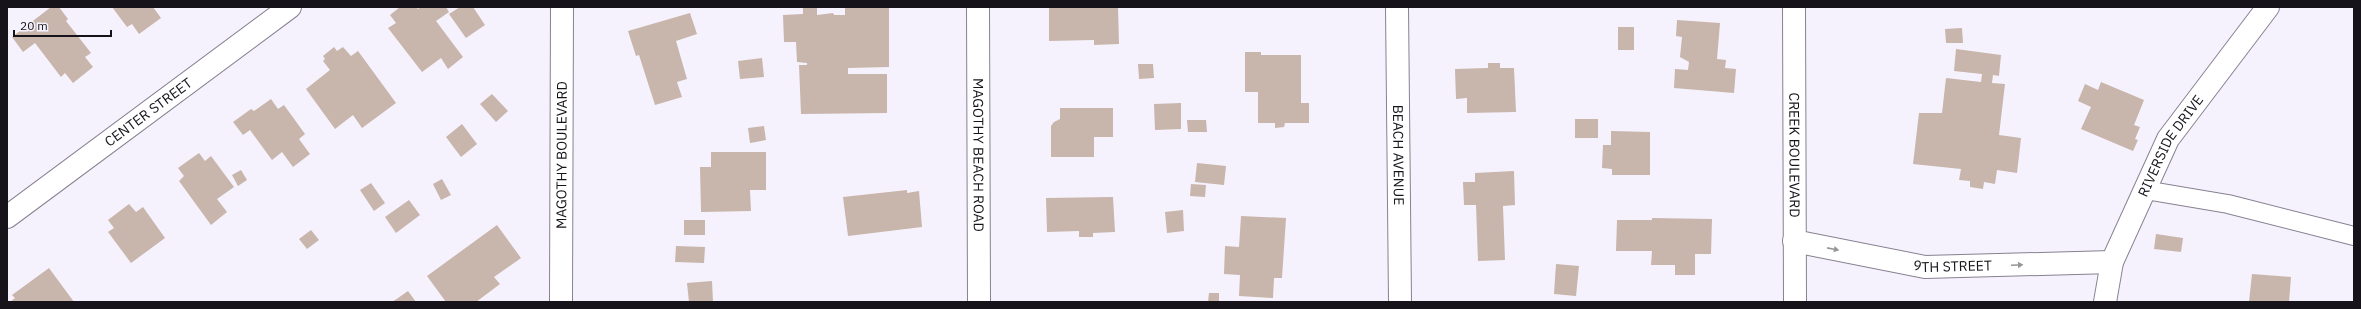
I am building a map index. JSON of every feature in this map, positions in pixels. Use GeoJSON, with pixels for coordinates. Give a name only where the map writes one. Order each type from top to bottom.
{"type":"FeatureCollection","features":[{"type":"Feature","properties":{"kind":"street","name":"CENTER STREET"},"geometry":{"type":"LineString","coordinates":[[7,217],[290,7]]}},
{"type":"Feature","properties":{"kind":"street","name":"MAGOTHY BOULEVARD"},"geometry":{"type":"LineString","coordinates":[[561,302],[562,7]]}},
{"type":"Feature","properties":{"kind":"street","name":"MAGOTHY BEACH ROAD"},"geometry":{"type":"LineString","coordinates":[[978,7],[980,302]]}},
{"type":"Feature","properties":{"kind":"street","name":"BEACH AVENUE"},"geometry":{"type":"LineString","coordinates":[[1397,7],[1400,302]]}},
{"type":"Feature","properties":{"kind":"street","name":"CREEK BOULEVARD"},"geometry":{"type":"LineString","coordinates":[[1794,7],[1795,302]]}},
{"type":"Feature","properties":{"kind":"street","name":"RIVERSIDE DRIVE"},"geometry":{"type":"LineString","coordinates":[[2105,302],[2112,262],[2168,139],[2268,7]]}},
{"type":"Feature","properties":{"kind":"street","name":"9TH STREET"},"geometry":{"type":"LineString","coordinates":[[1794,241],[1925,267],[2112,262]]}},
{"type":"Feature","properties":{"kind":"lane"},"geometry":{"type":"LineString","coordinates":[[2145,190],[2228,204],[2354,236]]}},
{"type":"Feature","properties":{"kind":"building"},"geometry":{"type":"Polygon","coordinates":[[[51,7],[59,7],[68,19],[66,21],[91,53],[85,57],[93,67],[73,83],[65,73],[61,77],[35,43],[23,52],[12,37],[51,7]]]}},
{"type":"Feature","properties":{"kind":"building"},"geometry":{"type":"Polygon","coordinates":[[[112,7],[153,7],[161,18],[139,34],[132,24],[127,27],[112,7]]]}},
{"type":"Feature","properties":{"kind":"building"},"geometry":{"type":"Polygon","coordinates":[[[400,7],[416,7],[418,9],[421,7],[446,7],[449,12],[436,21],[463,57],[448,69],[441,58],[422,72],[388,28],[396,23],[390,15],[400,7]]]}},
{"type":"Feature","properties":{"kind":"building"},"geometry":{"type":"Polygon","coordinates":[[[460,7],[473,7],[485,25],[466,38],[449,14],[460,7]]]}},
{"type":"Feature","properties":{"kind":"building"},"geometry":{"type":"Polygon","coordinates":[[[803,7],[817,7],[817,15],[833,13],[834,15],[845,15],[845,7],[889,7],[889,67],[848,68],[848,74],[887,74],[887,113],[801,114],[799,65],[807,65],[807,63],[797,62],[796,42],[784,42],[783,15],[803,14],[803,7]]]}},
{"type":"Feature","properties":{"kind":"building"},"geometry":{"type":"Polygon","coordinates":[[[1049,7],[1118,7],[1119,44],[1094,45],[1094,40],[1049,41],[1049,7]]]}},
{"type":"Feature","properties":{"kind":"building"},"geometry":{"type":"Polygon","coordinates":[[[690,13],[697,34],[676,41],[687,79],[677,82],[682,97],[655,105],[639,55],[636,56],[628,31],[690,13]]]}},
{"type":"Feature","properties":{"kind":"building"},"geometry":{"type":"Polygon","coordinates":[[[1677,20],[1720,23],[1717,59],[1726,60],[1725,68],[1736,69],[1734,93],[1674,88],[1675,69],[1688,70],[1689,62],[1680,57],[1682,37],[1676,36],[1677,20]]]}},
{"type":"Feature","properties":{"kind":"building"},"geometry":{"type":"Polygon","coordinates":[[[1618,27],[1634,27],[1634,50],[1618,50],[1618,27]]]}},
{"type":"Feature","properties":{"kind":"building"},"geometry":{"type":"Polygon","coordinates":[[[1962,28],[1963,43],[1946,43],[1945,29],[1962,28]]]}},
{"type":"Feature","properties":{"kind":"building"},"geometry":{"type":"Polygon","coordinates":[[[334,47],[337,51],[343,47],[351,56],[358,51],[396,103],[362,128],[353,115],[335,129],[306,89],[330,70],[323,61],[325,59],[323,56],[334,47]]]}},
{"type":"Feature","properties":{"kind":"building"},"geometry":{"type":"Polygon","coordinates":[[[1956,49],[2001,55],[1999,76],[1993,75],[1992,83],[2005,84],[1999,135],[2021,138],[2017,173],[1997,170],[1995,184],[1984,182],[1983,189],[1970,187],[1970,181],[1959,180],[1961,169],[1913,164],[1919,113],[1942,113],[1946,78],[1981,82],[1982,74],[1954,71],[1956,49]]]}},
{"type":"Feature","properties":{"kind":"building"},"geometry":{"type":"Polygon","coordinates":[[[1245,52],[1261,52],[1261,55],[1301,55],[1301,103],[1309,103],[1309,123],[1285,123],[1284,127],[1275,128],[1275,123],[1258,123],[1258,92],[1245,92],[1245,52]]]}},
{"type":"Feature","properties":{"kind":"building"},"geometry":{"type":"Polygon","coordinates":[[[762,58],[764,77],[740,79],[738,61],[762,58]]]}},
{"type":"Feature","properties":{"kind":"building"},"geometry":{"type":"Polygon","coordinates":[[[1488,63],[1500,63],[1500,68],[1514,68],[1516,112],[1467,113],[1467,98],[1456,99],[1455,69],[1488,68],[1488,63]]]}},
{"type":"Feature","properties":{"kind":"building"},"geometry":{"type":"Polygon","coordinates":[[[1138,64],[1153,64],[1154,78],[1139,79],[1138,64]]]}},
{"type":"Feature","properties":{"kind":"building"},"geometry":{"type":"Polygon","coordinates":[[[2101,82],[2144,100],[2134,125],[2140,127],[2135,139],[2138,140],[2133,151],[2081,129],[2091,107],[2078,101],[2085,84],[2098,90],[2101,82]]]}},
{"type":"Feature","properties":{"kind":"building"},"geometry":{"type":"Polygon","coordinates":[[[492,94],[508,111],[496,122],[480,104],[492,94]]]}},
{"type":"Feature","properties":{"kind":"building"},"geometry":{"type":"Polygon","coordinates":[[[271,99],[278,109],[284,105],[305,134],[299,139],[310,154],[293,167],[282,152],[272,160],[250,130],[243,135],[233,122],[251,109],[254,111],[271,99]]]}},
{"type":"Feature","properties":{"kind":"building"},"geometry":{"type":"Polygon","coordinates":[[[1181,103],[1181,129],[1155,130],[1154,104],[1181,103]]]}},
{"type":"Feature","properties":{"kind":"building"},"geometry":{"type":"Polygon","coordinates":[[[1060,108],[1113,108],[1113,137],[1094,137],[1094,157],[1051,157],[1051,126],[1054,122],[1060,119],[1060,108]]]}},
{"type":"Feature","properties":{"kind":"building"},"geometry":{"type":"Polygon","coordinates":[[[1575,119],[1598,119],[1598,138],[1575,138],[1575,119]]]}},
{"type":"Feature","properties":{"kind":"building"},"geometry":{"type":"Polygon","coordinates":[[[1187,120],[1206,120],[1207,132],[1188,132],[1187,120]]]}},
{"type":"Feature","properties":{"kind":"building"},"geometry":{"type":"Polygon","coordinates":[[[462,124],[477,144],[461,157],[446,137],[462,124]]]}},
{"type":"Feature","properties":{"kind":"building"},"geometry":{"type":"Polygon","coordinates":[[[764,126],[766,140],[750,143],[748,128],[764,126]]]}},
{"type":"Feature","properties":{"kind":"building"},"geometry":{"type":"Polygon","coordinates":[[[1611,131],[1650,132],[1650,175],[1612,175],[1612,169],[1602,168],[1603,145],[1611,145],[1611,131]]]}},
{"type":"Feature","properties":{"kind":"building"},"geometry":{"type":"Polygon","coordinates":[[[711,152],[766,152],[766,190],[750,190],[751,211],[701,212],[700,167],[711,167],[711,152]]]}},
{"type":"Feature","properties":{"kind":"building"},"geometry":{"type":"Polygon","coordinates":[[[199,153],[205,161],[211,156],[234,187],[217,199],[227,212],[211,225],[179,181],[184,176],[178,168],[199,153]]]}},
{"type":"Feature","properties":{"kind":"building"},"geometry":{"type":"Polygon","coordinates":[[[1197,163],[1226,166],[1224,185],[1195,182],[1197,163]]]}},
{"type":"Feature","properties":{"kind":"building"},"geometry":{"type":"Polygon","coordinates":[[[241,170],[247,180],[238,186],[232,175],[241,170]]]}},
{"type":"Feature","properties":{"kind":"building"},"geometry":{"type":"Polygon","coordinates":[[[1514,171],[1515,205],[1503,206],[1505,260],[1478,261],[1476,205],[1464,205],[1463,182],[1475,182],[1475,173],[1514,171]]]}},
{"type":"Feature","properties":{"kind":"building"},"geometry":{"type":"Polygon","coordinates":[[[442,179],[451,195],[441,200],[433,184],[442,179]]]}},
{"type":"Feature","properties":{"kind":"building"},"geometry":{"type":"Polygon","coordinates":[[[371,183],[385,203],[374,211],[360,190],[371,183]]]}},
{"type":"Feature","properties":{"kind":"building"},"geometry":{"type":"Polygon","coordinates":[[[1191,184],[1206,185],[1205,197],[1190,196],[1191,184]]]}},
{"type":"Feature","properties":{"kind":"building"},"geometry":{"type":"Polygon","coordinates":[[[907,190],[907,193],[919,191],[922,227],[848,236],[843,197],[907,190]]]}},
{"type":"Feature","properties":{"kind":"building"},"geometry":{"type":"Polygon","coordinates":[[[1113,197],[1115,232],[1093,233],[1093,237],[1079,237],[1079,231],[1047,232],[1046,198],[1113,197]]]}},
{"type":"Feature","properties":{"kind":"building"},"geometry":{"type":"Polygon","coordinates":[[[409,200],[420,215],[396,233],[385,217],[409,200]]]}},
{"type":"Feature","properties":{"kind":"building"},"geometry":{"type":"Polygon","coordinates":[[[129,204],[136,212],[143,207],[165,238],[131,263],[108,232],[114,228],[108,220],[129,204]]]}},
{"type":"Feature","properties":{"kind":"building"},"geometry":{"type":"Polygon","coordinates":[[[1183,210],[1184,231],[1167,233],[1165,212],[1183,210]]]}},
{"type":"Feature","properties":{"kind":"building"},"geometry":{"type":"Polygon","coordinates":[[[1241,216],[1286,218],[1282,278],[1274,278],[1273,298],[1239,296],[1240,275],[1224,274],[1225,246],[1239,247],[1241,216]]]}},
{"type":"Feature","properties":{"kind":"building"},"geometry":{"type":"Polygon","coordinates":[[[1652,218],[1712,219],[1711,254],[1695,254],[1695,275],[1675,275],[1675,265],[1651,265],[1652,251],[1616,251],[1617,220],[1652,220],[1652,218]]]}},
{"type":"Feature","properties":{"kind":"building"},"geometry":{"type":"Polygon","coordinates":[[[684,220],[705,220],[705,235],[684,235],[684,220]]]}},
{"type":"Feature","properties":{"kind":"building"},"geometry":{"type":"Polygon","coordinates":[[[497,225],[521,258],[494,277],[500,284],[476,302],[446,302],[427,276],[497,225]]]}},
{"type":"Feature","properties":{"kind":"building"},"geometry":{"type":"Polygon","coordinates":[[[311,230],[319,240],[307,249],[299,239],[311,230]]]}},
{"type":"Feature","properties":{"kind":"building"},"geometry":{"type":"Polygon","coordinates":[[[2156,234],[2183,238],[2181,252],[2154,249],[2156,234]]]}},
{"type":"Feature","properties":{"kind":"building"},"geometry":{"type":"Polygon","coordinates":[[[676,246],[705,247],[704,263],[675,262],[676,246]]]}},
{"type":"Feature","properties":{"kind":"building"},"geometry":{"type":"Polygon","coordinates":[[[1556,264],[1579,266],[1576,296],[1554,294],[1556,264]]]}},
{"type":"Feature","properties":{"kind":"building"},"geometry":{"type":"Polygon","coordinates":[[[49,268],[74,302],[10,302],[15,298],[12,295],[49,268]]]}},
{"type":"Feature","properties":{"kind":"building"},"geometry":{"type":"Polygon","coordinates":[[[2252,274],[2291,277],[2289,302],[2249,302],[2252,274]]]}},
{"type":"Feature","properties":{"kind":"building"},"geometry":{"type":"Polygon","coordinates":[[[712,281],[713,302],[689,302],[687,283],[712,281]]]}},
{"type":"Feature","properties":{"kind":"building"},"geometry":{"type":"Polygon","coordinates":[[[408,291],[416,302],[392,302],[398,298],[408,291]]]}},
{"type":"Feature","properties":{"kind":"building"},"geometry":{"type":"Polygon","coordinates":[[[1209,293],[1219,293],[1219,302],[1208,302],[1209,293]]]}}]}
